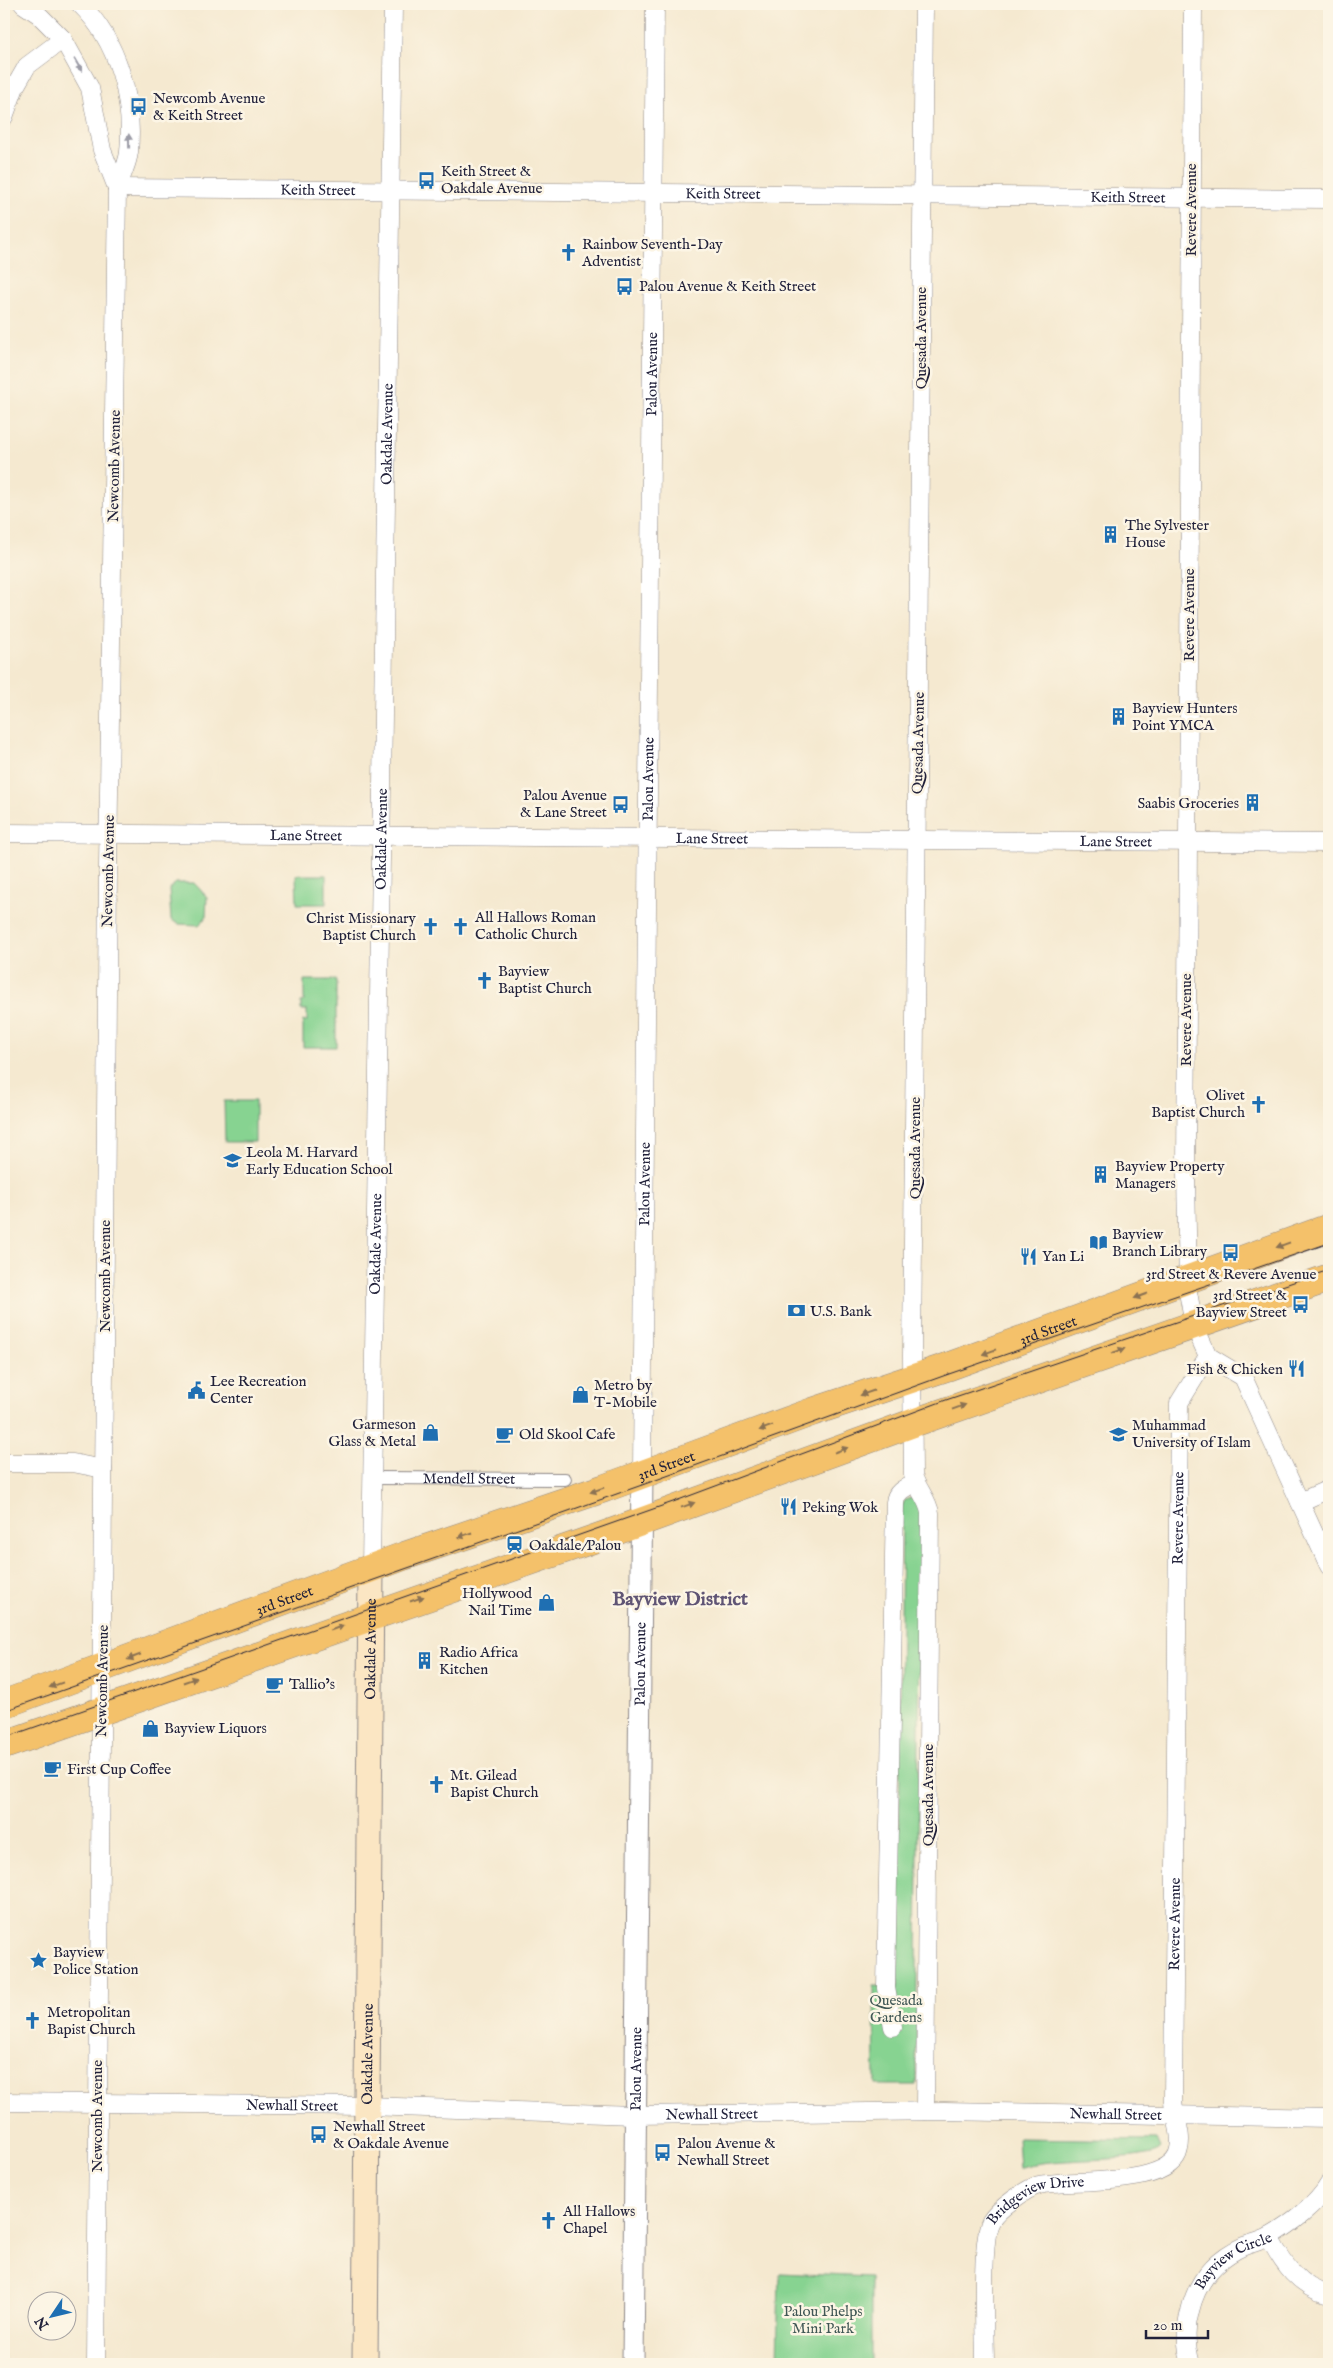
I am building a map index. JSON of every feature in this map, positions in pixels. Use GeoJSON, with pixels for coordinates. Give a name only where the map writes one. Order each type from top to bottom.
{"type":"FeatureCollection","features":[{"type":"Feature","properties":{"kind":"main road","name":"3rd Street"},"geometry":{"type":"LineString","coordinates":[[4,1704],[371,1568],[913,1377],[947,1367],[1329,1228]]}},
{"type":"Feature","properties":{"kind":"main road"},"geometry":{"type":"LineString","coordinates":[[4,1745],[642,1521],[913,1423],[1329,1278]]}},
{"type":"Feature","properties":{"kind":"main road","name":"Oakdale Avenue"},"geometry":{"type":"LineString","coordinates":[[365,2364],[371,1568]]}},
{"type":"Feature","properties":{"kind":"street","name":"Newcomb Avenue"},"geometry":{"type":"LineString","coordinates":[[23,4],[38,14],[63,39],[90,88],[102,150],[117,188]]}},
{"type":"Feature","properties":{"kind":"street","name":"Newcomb Avenue"},"geometry":{"type":"LineString","coordinates":[[80,4],[88,12],[115,54],[128,102],[129,153],[117,188],[108,834],[96,2364]]}},
{"type":"Feature","properties":{"kind":"street","name":"Oakdale Avenue"},"geometry":{"type":"LineString","coordinates":[[371,1568],[374,1478],[393,4]]}},
{"type":"Feature","properties":{"kind":"street","name":"Palou Avenue"},"geometry":{"type":"LineString","coordinates":[[633,2364],[655,4]]}},
{"type":"Feature","properties":{"kind":"street","name":"Quesada Avenue"},"geometry":{"type":"LineString","coordinates":[[924,4],[913,1475],[915,1483],[926,1500],[930,1513],[925,2111]]}},
{"type":"Feature","properties":{"kind":"street","name":"Revere Avenue"},"geometry":{"type":"LineString","coordinates":[[1174,2115],[1179,1403],[1208,1356],[1194,1325],[1187,1280],[1187,842],[1193,4]]}},
{"type":"Feature","properties":{"kind":"street"},"geometry":{"type":"LineString","coordinates":[[4,118],[16,86],[27,66],[63,39]]}},
{"type":"Feature","properties":{"kind":"street","name":"Keith Street"},"geometry":{"type":"LineString","coordinates":[[117,188],[1329,199]]}},
{"type":"Feature","properties":{"kind":"street","name":"Lane Street"},"geometry":{"type":"LineString","coordinates":[[4,833],[1329,842]]}},
{"type":"Feature","properties":{"kind":"street"},"geometry":{"type":"LineString","coordinates":[[1208,1356],[1242,1377],[1329,1566]]}},
{"type":"Feature","properties":{"kind":"street"},"geometry":{"type":"LineString","coordinates":[[4,1463],[73,1463],[102,1470]]}},
{"type":"Feature","properties":{"kind":"street","name":"Mendell Street"},"geometry":{"type":"LineString","coordinates":[[374,1478],[564,1479]]}},
{"type":"Feature","properties":{"kind":"street"},"geometry":{"type":"LineString","coordinates":[[893,2027],[886,1988],[894,1502],[896,1496],[915,1483]]}},
{"type":"Feature","properties":{"kind":"street"},"geometry":{"type":"LineString","coordinates":[[1300,1502],[1329,1488]]}},
{"type":"Feature","properties":{"kind":"street","name":"Newhall Street"},"geometry":{"type":"LineString","coordinates":[[4,2102],[367,2106],[634,2115],[925,2111],[1329,2118]]}},
{"type":"Feature","properties":{"kind":"street","name":"Bridgeview Drive"},"geometry":{"type":"LineString","coordinates":[[984,2364],[985,2254],[991,2221],[1011,2201],[1038,2185],[1142,2176],[1166,2169],[1179,2151],[1180,2135],[1174,2115]]}},
{"type":"Feature","properties":{"kind":"street","name":"Bayview Circle"},"geometry":{"type":"LineString","coordinates":[[1191,2364],[1187,2337],[1188,2318],[1193,2298],[1201,2281],[1212,2267],[1227,2255],[1269,2238],[1307,2209],[1324,2192],[1329,2184]]}},
{"type":"Feature","properties":{"kind":"street"},"geometry":{"type":"LineString","coordinates":[[1269,2238],[1293,2276],[1310,2287],[1329,2295]]}},
{"type":"Feature","properties":{"kind":"green space"},"geometry":{"type":"Polygon","coordinates":[[[296,875],[326,875],[326,904],[297,904],[296,875]]]}},
{"type":"Feature","properties":{"kind":"green space"},"geometry":{"type":"Polygon","coordinates":[[[176,883],[194,883],[207,897],[206,917],[199,925],[179,924],[171,920],[169,889],[176,883]]]}},
{"type":"Feature","properties":{"kind":"green space"},"geometry":{"type":"Polygon","coordinates":[[[304,980],[336,980],[336,1047],[303,1047],[303,1021],[307,1021],[307,1010],[301,1010],[301,1002],[304,1001],[304,980]]]}},
{"type":"Feature","properties":{"kind":"green space"},"geometry":{"type":"Polygon","coordinates":[[[224,1101],[255,1101],[255,1142],[225,1142],[224,1101]]]}},
{"type":"Feature","properties":{"kind":"green space","name":"Quesada Gardens"},"geometry":{"type":"Polygon","coordinates":[[[911,1498],[917,1500],[921,1508],[916,2085],[875,2085],[874,1986],[898,1987],[902,1506],[905,1500],[911,1498]]]}},
{"type":"Feature","properties":{"kind":"green space"},"geometry":{"type":"Polygon","coordinates":[[[1017,2138],[1156,2140],[1160,2149],[1152,2154],[1137,2157],[1051,2162],[1032,2164],[1019,2168],[1017,2138]]]}},
{"type":"Feature","properties":{"kind":"green space","name":"Palou Phelps Mini Park"},"geometry":{"type":"Polygon","coordinates":[[[779,2273],[871,2277],[871,2364],[777,2364],[779,2273]]]}},
{"type":"Feature","properties":{"kind":"tram line"},"geometry":{"type":"LineString","coordinates":[[4,1711],[946,1375],[1329,1243]]}},
{"type":"Feature","properties":{"kind":"tram line"},"geometry":{"type":"LineString","coordinates":[[4,1738],[673,1502],[946,1400],[1329,1270]]}},
{"type":"Feature","properties":{"kind":"place","name":"Newcomb Avenue & Keith Street"},"geometry":{"type":"Point","coordinates":[139,107]}},
{"type":"Feature","properties":{"kind":"place","name":"Keith Street & Oakdale Avenue"},"geometry":{"type":"Point","coordinates":[427,180]}},
{"type":"Feature","properties":{"kind":"place","name":"Rainbow Seventh-Day Adventist"},"geometry":{"type":"Point","coordinates":[568,253]}},
{"type":"Feature","properties":{"kind":"place","name":"Palou Avenue & Keith Street"},"geometry":{"type":"Point","coordinates":[625,286]}},
{"type":"Feature","properties":{"kind":"place","name":"The Sylvester House"},"geometry":{"type":"Point","coordinates":[1111,534]}},
{"type":"Feature","properties":{"kind":"place","name":"Bayview Hunters Point YMCA"},"geometry":{"type":"Point","coordinates":[1118,717]}},
{"type":"Feature","properties":{"kind":"place","name":"Saabis Groceries"},"geometry":{"type":"Point","coordinates":[1253,803]}},
{"type":"Feature","properties":{"kind":"place","name":"Palou Avenue & Lane Street"},"geometry":{"type":"Point","coordinates":[621,804]}},
{"type":"Feature","properties":{"kind":"place","name":"All Hallows Roman Catholic Church"},"geometry":{"type":"Point","coordinates":[461,926]}},
{"type":"Feature","properties":{"kind":"place","name":"Christ Missionary Baptist Church"},"geometry":{"type":"Point","coordinates":[430,927]}},
{"type":"Feature","properties":{"kind":"place","name":"Bayview Baptist Church"},"geometry":{"type":"Point","coordinates":[484,980]}},
{"type":"Feature","properties":{"kind":"place","name":"Olivet Baptist Church"},"geometry":{"type":"Point","coordinates":[1259,1104]}},
{"type":"Feature","properties":{"kind":"place","name":"Leola M. Harvard Early Education School"},"geometry":{"type":"Point","coordinates":[232,1161]}},
{"type":"Feature","properties":{"kind":"place","name":"Bayview Property Managers"},"geometry":{"type":"Point","coordinates":[1101,1175]}},
{"type":"Feature","properties":{"kind":"place","name":"Bayview Branch Library"},"geometry":{"type":"Point","coordinates":[1098,1243]}},
{"type":"Feature","properties":{"kind":"place","name":"3rd Street & Revere Avenue"},"geometry":{"type":"Point","coordinates":[1231,1253]}},
{"type":"Feature","properties":{"kind":"place","name":"Yan Li"},"geometry":{"type":"Point","coordinates":[1028,1256]}},
{"type":"Feature","properties":{"kind":"place","name":"3rd Street & Bayview Street"},"geometry":{"type":"Point","coordinates":[1301,1304]}},
{"type":"Feature","properties":{"kind":"place","name":"U.S. Bank"},"geometry":{"type":"Point","coordinates":[796,1311]}},
{"type":"Feature","properties":{"kind":"place","name":"Fish & Chicken"},"geometry":{"type":"Point","coordinates":[1297,1369]}},
{"type":"Feature","properties":{"kind":"place","name":"Lee Recreation Center"},"geometry":{"type":"Point","coordinates":[196,1390]}},
{"type":"Feature","properties":{"kind":"place","name":"Metro by T-Mobile"},"geometry":{"type":"Point","coordinates":[580,1394]}},
{"type":"Feature","properties":{"kind":"place","name":"Garmeson Glass & Metal"},"geometry":{"type":"Point","coordinates":[430,1433]}},
{"type":"Feature","properties":{"kind":"place","name":"Old Skool Cafe"},"geometry":{"type":"Point","coordinates":[505,1434]}},
{"type":"Feature","properties":{"kind":"place","name":"Muhammad University of Islam"},"geometry":{"type":"Point","coordinates":[1118,1434]}},
{"type":"Feature","properties":{"kind":"place","name":"Peking Wok"},"geometry":{"type":"Point","coordinates":[788,1507]}},
{"type":"Feature","properties":{"kind":"place","name":"Oakdale/Palou"},"geometry":{"type":"Point","coordinates":[515,1545]}},
{"type":"Feature","properties":{"kind":"place","name":"Hollywood Nail Time"},"geometry":{"type":"Point","coordinates":[546,1602]}},
{"type":"Feature","properties":{"kind":"place","name":"Radio Africa Kitchen"},"geometry":{"type":"Point","coordinates":[425,1661]}},
{"type":"Feature","properties":{"kind":"place","name":"Tallio’s"},"geometry":{"type":"Point","coordinates":[275,1684]}},
{"type":"Feature","properties":{"kind":"place","name":"Bayview Liquors"},"geometry":{"type":"Point","coordinates":[150,1728]}},
{"type":"Feature","properties":{"kind":"place","name":"First Cup Coffee"},"geometry":{"type":"Point","coordinates":[53,1769]}},
{"type":"Feature","properties":{"kind":"place","name":"Mt. Gilead Bapist Church"},"geometry":{"type":"Point","coordinates":[436,1784]}},
{"type":"Feature","properties":{"kind":"place","name":"Bayview Police Station"},"geometry":{"type":"Point","coordinates":[39,1961]}},
{"type":"Feature","properties":{"kind":"place","name":"Metropolitan Bapist Church"},"geometry":{"type":"Point","coordinates":[33,2021]}},
{"type":"Feature","properties":{"kind":"place","name":"Newhall Street & Oakdale Avenue"},"geometry":{"type":"Point","coordinates":[319,2135]}},
{"type":"Feature","properties":{"kind":"place","name":"Palou Avenue & Newhall Street"},"geometry":{"type":"Point","coordinates":[663,2152]}},
{"type":"Feature","properties":{"kind":"place","name":"All Hallows Chapel"},"geometry":{"type":"Point","coordinates":[549,2220]}},
{"type":"Feature","properties":{"kind":"district","name":"Bayview District"},"geometry":{"type":"Point","coordinates":[680,1598]}}]}
